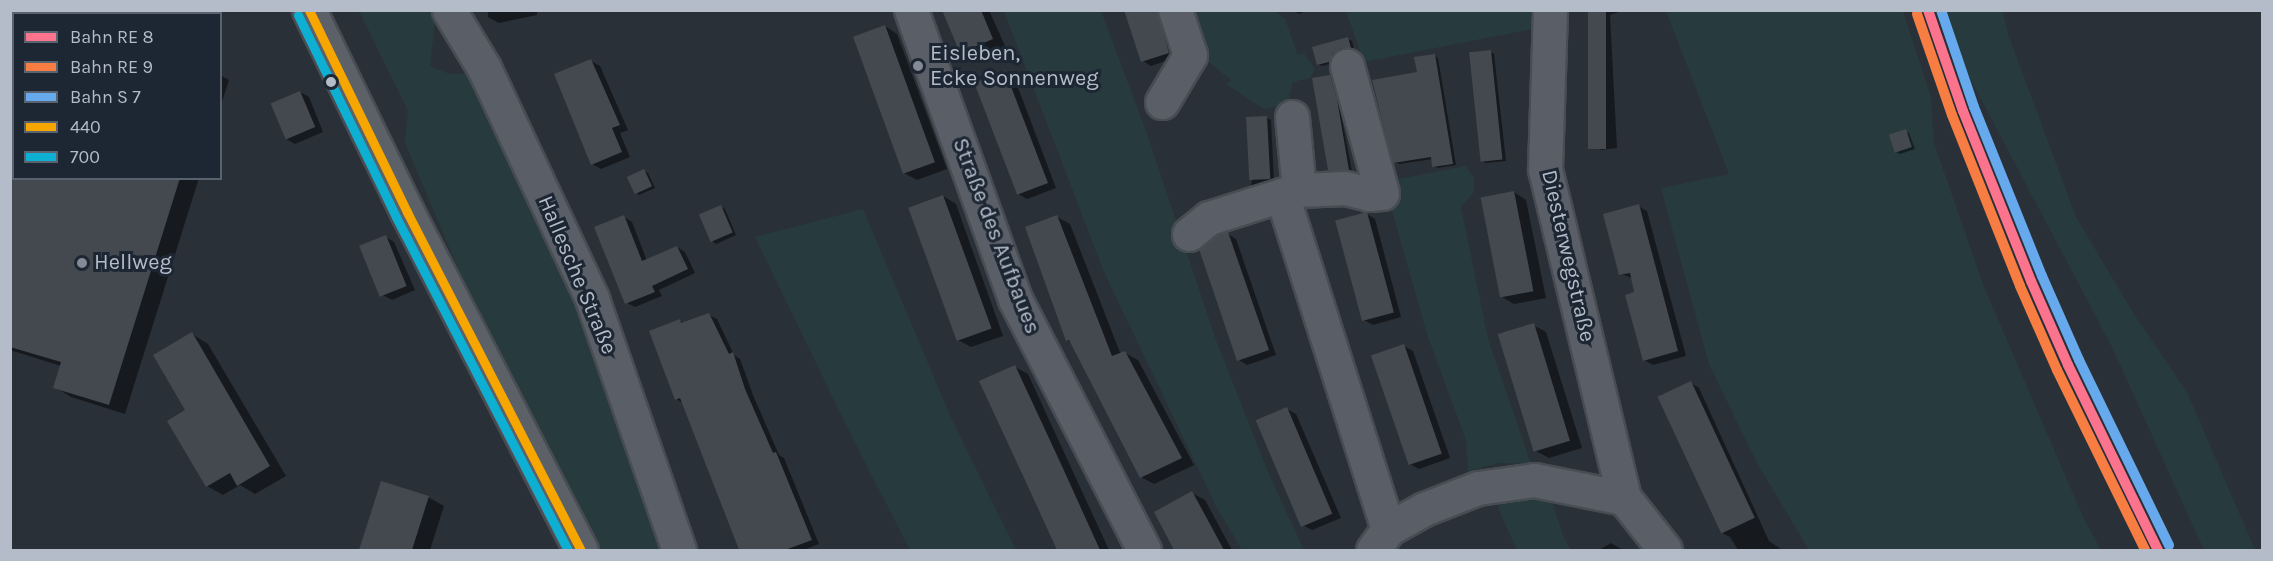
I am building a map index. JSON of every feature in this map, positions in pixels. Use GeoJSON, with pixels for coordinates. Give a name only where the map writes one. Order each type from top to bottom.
{"type":"FeatureCollection","features":[{"type":"Feature","properties":{"kind":"main road"},"geometry":{"type":"LineString","coordinates":[[309,10],[407,212],[581,550]]}},
{"type":"Feature","properties":{"kind":"street","name":"Hallesche Straße"},"geometry":{"type":"LineString","coordinates":[[449,10],[484,68],[592,299],[679,550]]}},
{"type":"Feature","properties":{"kind":"street","name":"Straße des Aufbaues"},"geometry":{"type":"LineString","coordinates":[[911,10],[1015,298],[1144,550]]}},
{"type":"Feature","properties":{"kind":"street"},"geometry":{"type":"LineString","coordinates":[[1162,102],[1190,55],[1175,10]]}},
{"type":"Feature","properties":{"kind":"street","name":"Diesterwegstraße"},"geometry":{"type":"LineString","coordinates":[[1550,10],[1545,169],[1624,498],[1665,550]]}},
{"type":"Feature","properties":{"kind":"street"},"geometry":{"type":"LineString","coordinates":[[1189,234],[1209,218],[1290,192],[1344,188],[1369,194],[1382,193],[1347,66]]}},
{"type":"Feature","properties":{"kind":"street"},"geometry":{"type":"LineString","coordinates":[[1292,117],[1290,192],[1381,540],[1424,509],[1458,494],[1503,483],[1534,480],[1624,498]]}},
{"type":"Feature","properties":{"kind":"green space"},"geometry":{"type":"Polygon","coordinates":[[[359,11],[433,11],[436,15],[430,66],[450,74],[475,73],[572,271],[668,550],[596,550],[487,337],[405,143],[408,111],[359,11]]]}},
{"type":"Feature","properties":{"kind":"green space"},"geometry":{"type":"Polygon","coordinates":[[[1004,11],[1101,11],[1146,131],[1216,340],[1268,472],[1304,550],[1242,550],[1217,508],[1104,272],[1004,11]]]}},
{"type":"Feature","properties":{"kind":"green space"},"geometry":{"type":"Polygon","coordinates":[[[1182,11],[1275,11],[1285,19],[1298,55],[1304,53],[1315,69],[1310,78],[1293,82],[1287,105],[1264,109],[1226,84],[1231,80],[1195,51],[1182,11]]]}},
{"type":"Feature","properties":{"kind":"green space"},"geometry":{"type":"Polygon","coordinates":[[[1346,11],[1533,11],[1533,29],[1364,62],[1346,11]]]}},
{"type":"Feature","properties":{"kind":"green space"},"geometry":{"type":"Polygon","coordinates":[[[1666,11],[1903,11],[1931,97],[1934,143],[1984,287],[2084,519],[2101,550],[1809,550],[1757,463],[1709,364],[1661,188],[1729,174],[1666,11]]]}},
{"type":"Feature","properties":{"kind":"green space"},"geometry":{"type":"Polygon","coordinates":[[[1946,11],[2003,11],[2008,34],[2076,217],[2134,314],[2188,394],[2255,550],[2204,550],[2112,347],[1963,65],[1946,11]]]}},
{"type":"Feature","properties":{"kind":"green space"},"geometry":{"type":"Polygon","coordinates":[[[1466,166],[1474,178],[1474,192],[1461,207],[1488,339],[1531,464],[1499,463],[1468,471],[1466,440],[1427,334],[1391,207],[1399,179],[1466,166]]]}},
{"type":"Feature","properties":{"kind":"green space"},"geometry":{"type":"Polygon","coordinates":[[[863,209],[952,420],[1016,550],[910,550],[851,435],[755,237],[863,209]]]}},
{"type":"Feature","properties":{"kind":"green space"},"geometry":{"type":"Polygon","coordinates":[[[1524,495],[1551,499],[1564,538],[1571,550],[1517,550],[1498,508],[1500,498],[1524,495]]]}},
{"type":"Feature","properties":{"kind":"building"},"geometry":{"type":"Polygon","coordinates":[[[942,10],[981,10],[993,39],[960,53],[942,10]]]}},
{"type":"Feature","properties":{"kind":"building"},"geometry":{"type":"Polygon","coordinates":[[[1124,10],[1157,10],[1169,53],[1141,62],[1124,10]]]}},
{"type":"Feature","properties":{"kind":"building"},"geometry":{"type":"Polygon","coordinates":[[[1588,10],[1606,10],[1606,149],[1588,149],[1588,10]]]}},
{"type":"Feature","properties":{"kind":"building"},"geometry":{"type":"Polygon","coordinates":[[[885,25],[935,162],[903,174],[853,37],[885,25]]]}},
{"type":"Feature","properties":{"kind":"building"},"geometry":{"type":"Polygon","coordinates":[[[1348,37],[1351,48],[1341,48],[1333,53],[1329,62],[1317,65],[1312,47],[1348,37]]]}},
{"type":"Feature","properties":{"kind":"building"},"geometry":{"type":"Polygon","coordinates":[[[1491,50],[1502,159],[1481,162],[1469,52],[1491,50]]]}},
{"type":"Feature","properties":{"kind":"building"},"geometry":{"type":"Polygon","coordinates":[[[1435,54],[1453,164],[1432,167],[1431,157],[1393,163],[1372,80],[1417,72],[1414,57],[1435,54]]]}},
{"type":"Feature","properties":{"kind":"building"},"geometry":{"type":"Polygon","coordinates":[[[591,59],[620,125],[612,128],[622,152],[591,165],[554,74],[591,59]]]}},
{"type":"Feature","properties":{"kind":"building"},"geometry":{"type":"Polygon","coordinates":[[[1005,71],[1048,183],[1017,195],[974,83],[1005,71]]]}},
{"type":"Feature","properties":{"kind":"building"},"geometry":{"type":"Polygon","coordinates":[[[1330,75],[1337,99],[1349,170],[1328,170],[1312,78],[1330,75]]]}},
{"type":"Feature","properties":{"kind":"building"},"geometry":{"type":"Polygon","coordinates":[[[300,91],[315,127],[286,139],[271,104],[300,91]]]}},
{"type":"Feature","properties":{"kind":"building"},"geometry":{"type":"Polygon","coordinates":[[[1267,116],[1270,179],[1249,180],[1246,117],[1267,116]]]}},
{"type":"Feature","properties":{"kind":"building"},"geometry":{"type":"Polygon","coordinates":[[[1906,129],[1912,147],[1895,153],[1889,135],[1906,129]]]}},
{"type":"Feature","properties":{"kind":"building"},"geometry":{"type":"Polygon","coordinates":[[[644,169],[652,186],[635,194],[627,177],[644,169]]]}},
{"type":"Feature","properties":{"kind":"building","name":"Hellweg"},"geometry":{"type":"Polygon","coordinates":[[[10,178],[12,180],[179,180],[109,405],[53,388],[61,362],[10,347],[10,178]]]}},
{"type":"Feature","properties":{"kind":"building"},"geometry":{"type":"Polygon","coordinates":[[[1514,191],[1533,291],[1500,298],[1481,197],[1514,191]]]}},
{"type":"Feature","properties":{"kind":"building"},"geometry":{"type":"Polygon","coordinates":[[[943,195],[992,328],[957,341],[908,208],[943,195]]]}},
{"type":"Feature","properties":{"kind":"building"},"geometry":{"type":"Polygon","coordinates":[[[1639,204],[1678,351],[1643,361],[1625,295],[1634,292],[1630,273],[1619,275],[1603,214],[1639,204]]]}},
{"type":"Feature","properties":{"kind":"building"},"geometry":{"type":"Polygon","coordinates":[[[721,205],[733,233],[711,242],[699,214],[721,205]]]}},
{"type":"Feature","properties":{"kind":"building"},"geometry":{"type":"Polygon","coordinates":[[[1367,212],[1394,312],[1362,321],[1335,221],[1367,212]]]}},
{"type":"Feature","properties":{"kind":"building"},"geometry":{"type":"Polygon","coordinates":[[[624,215],[642,261],[677,246],[688,269],[652,286],[655,292],[625,304],[594,227],[624,215]]]}},
{"type":"Feature","properties":{"kind":"building"},"geometry":{"type":"Polygon","coordinates":[[[1057,215],[1112,356],[1125,351],[1182,458],[1140,478],[1069,340],[1066,341],[1025,227],[1057,215]]]}},
{"type":"Feature","properties":{"kind":"building"},"geometry":{"type":"Polygon","coordinates":[[[1228,232],[1269,350],[1237,361],[1199,249],[1217,236],[1228,232]]]}},
{"type":"Feature","properties":{"kind":"building"},"geometry":{"type":"Polygon","coordinates":[[[386,235],[407,286],[380,297],[359,246],[386,235]]]}},
{"type":"Feature","properties":{"kind":"building"},"geometry":{"type":"Polygon","coordinates":[[[709,313],[729,354],[733,352],[745,389],[773,453],[776,452],[812,540],[785,550],[739,550],[680,398],[675,400],[649,331],[680,319],[681,323],[709,313]]]}},
{"type":"Feature","properties":{"kind":"building"},"geometry":{"type":"Polygon","coordinates":[[[1534,323],[1570,441],[1534,452],[1498,334],[1534,323]]]}},
{"type":"Feature","properties":{"kind":"building"},"geometry":{"type":"Polygon","coordinates":[[[192,332],[270,466],[237,486],[230,473],[206,487],[167,421],[185,410],[153,355],[192,332]]]}},
{"type":"Feature","properties":{"kind":"building"},"geometry":{"type":"Polygon","coordinates":[[[1404,344],[1442,454],[1409,465],[1371,355],[1404,344]]]}},
{"type":"Feature","properties":{"kind":"building"},"geometry":{"type":"Polygon","coordinates":[[[1015,365],[1100,550],[1057,550],[979,381],[1015,365]]]}},
{"type":"Feature","properties":{"kind":"building"},"geometry":{"type":"Polygon","coordinates":[[[1691,381],[1755,518],[1721,533],[1657,397],[1691,381]]]}},
{"type":"Feature","properties":{"kind":"building"},"geometry":{"type":"Polygon","coordinates":[[[1287,407],[1332,514],[1301,527],[1256,420],[1287,407]]]}},
{"type":"Feature","properties":{"kind":"building"},"geometry":{"type":"Polygon","coordinates":[[[381,481],[429,496],[412,550],[359,550],[381,481]]]}},
{"type":"Feature","properties":{"kind":"building"},"geometry":{"type":"Polygon","coordinates":[[[1192,491],[1224,550],[1174,550],[1154,512],[1192,491]]]}},
{"type":"Feature","properties":{"kind":"transit line","name":"440"},"geometry":{"type":"LineString","coordinates":[[309,10],[407,212],[581,550]]}},
{"type":"Feature","properties":{"kind":"transit line"},"geometry":{"type":"LineString","coordinates":[[1928,10],[1963,111],[2031,281],[2068,365],[2158,550]]}},
{"type":"Feature","properties":{"kind":"transit line"},"geometry":{"type":"LineString","coordinates":[[1941,10],[1974,107],[2042,276],[2079,360],[2169,545]]}},
{"type":"Feature","properties":{"kind":"transit line"},"geometry":{"type":"LineString","coordinates":[[1917,14],[1952,115],[2020,286],[2057,370],[2145,550]]}},
{"type":"Feature","properties":{"kind":"transit line","name":"700"},"geometry":{"type":"LineString","coordinates":[[298,15],[396,217],[568,550]]}},
{"type":"Feature","properties":{"kind":"place","name":"Eisleben, Ecke Sonnenweg"},"geometry":{"type":"Point","coordinates":[918,66]}},
{"type":"Feature","properties":{"kind":"place","name":"Hellweg"},"geometry":{"type":"Point","coordinates":[82,263]}}]}
